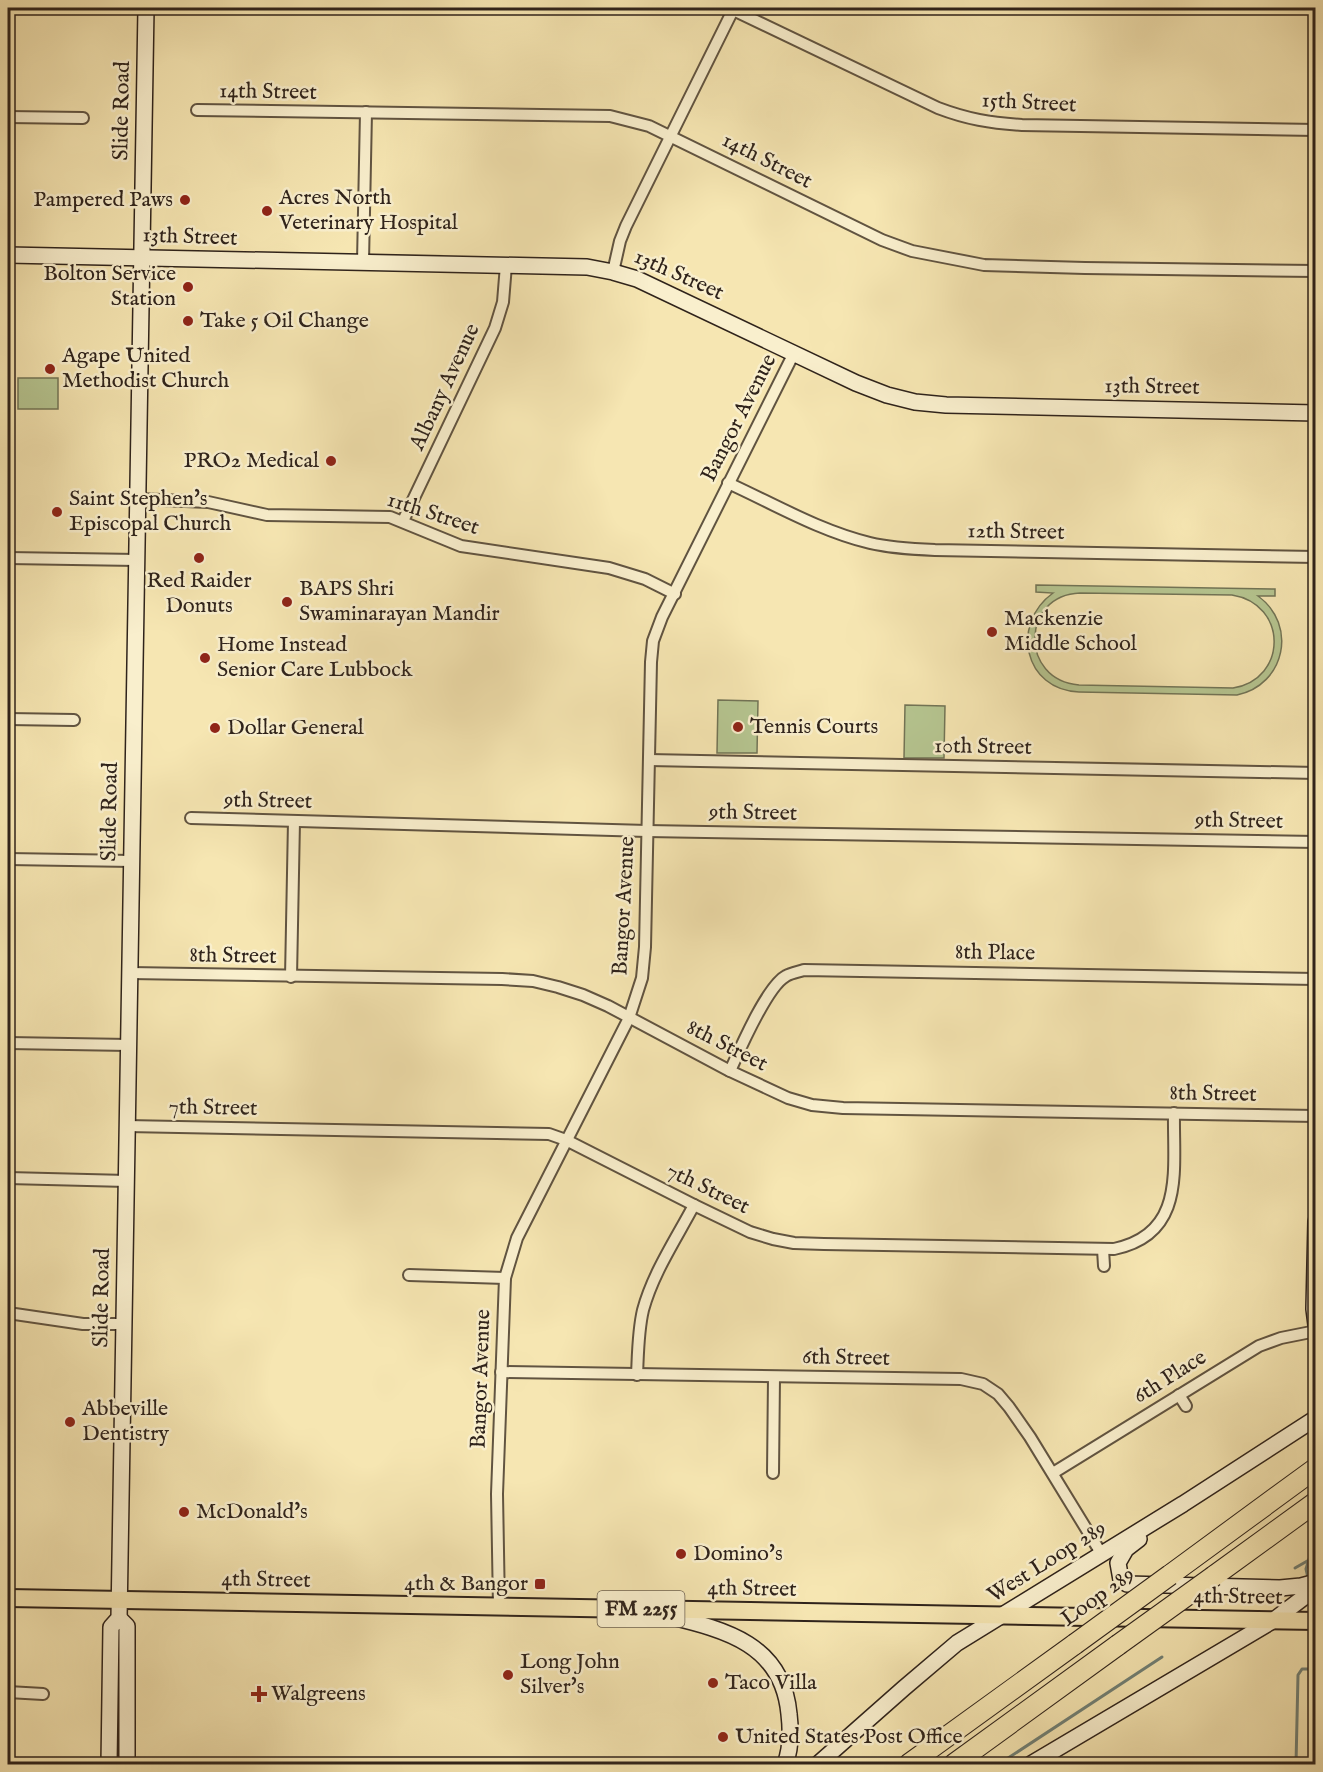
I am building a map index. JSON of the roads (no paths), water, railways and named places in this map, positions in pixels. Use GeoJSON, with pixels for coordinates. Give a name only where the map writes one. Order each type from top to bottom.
{"type":"FeatureCollection","features":[{"type":"Feature","properties":{"kind":"highway","name":"Loop 289"},"geometry":{"type":"LineString","coordinates":[[909,1764],[1316,1468]]}},
{"type":"Feature","properties":{"kind":"highway"},"geometry":{"type":"LineString","coordinates":[[954,1764],[1316,1502]]}},
{"type":"Feature","properties":{"kind":"main road","name":"Slide Road"},"geometry":{"type":"LineString","coordinates":[[109,1764],[111,1627],[119,1618],[146,8]]}},
{"type":"Feature","properties":{"kind":"main road","name":"13th Street"},"geometry":{"type":"LineString","coordinates":[[8,255],[577,266],[613,272],[652,285],[856,383],[915,402],[946,405],[1316,413]]}},
{"type":"Feature","properties":{"kind":"main road"},"geometry":{"type":"LineString","coordinates":[[1316,1221],[1316,1325]]}},
{"type":"Feature","properties":{"kind":"main road","name":"West Loop 289"},"geometry":{"type":"LineString","coordinates":[[818,1764],[957,1643],[1183,1504],[1316,1418]]}},
{"type":"Feature","properties":{"kind":"main road"},"geometry":{"type":"LineString","coordinates":[[1183,1504],[1126,1550],[1118,1563],[1121,1580],[1128,1584],[1280,1588],[1301,1587],[1316,1582]]}},
{"type":"Feature","properties":{"kind":"main road"},"geometry":{"type":"LineString","coordinates":[[1031,1764],[1274,1620],[1316,1588]]}},
{"type":"Feature","properties":{"kind":"main road","name":"4th Street"},"geometry":{"type":"LineString","coordinates":[[8,1598],[1316,1621]]}},
{"type":"Feature","properties":{"kind":"main road"},"geometry":{"type":"LineString","coordinates":[[642,1609],[727,1632],[747,1643],[764,1658],[775,1671],[789,1705],[790,1742],[785,1764]]}},
{"type":"Feature","properties":{"kind":"main road","name":"Slide Road"},"geometry":{"type":"LineString","coordinates":[[119,1618],[127,1626],[127,1764]]}},
{"type":"Feature","properties":{"kind":"street","name":"15th Street"},"geometry":{"type":"LineString","coordinates":[[732,8],[938,108],[966,118],[990,123],[1316,130]]}},
{"type":"Feature","properties":{"kind":"street"},"geometry":{"type":"LineString","coordinates":[[613,272],[626,226],[732,8]]}},
{"type":"Feature","properties":{"kind":"street","name":"14th Street"},"geometry":{"type":"LineString","coordinates":[[196,110],[610,116],[635,121],[671,136],[882,240],[942,258],[984,265],[1316,271]]}},
{"type":"Feature","properties":{"kind":"street"},"geometry":{"type":"LineString","coordinates":[[363,262],[366,112]]}},
{"type":"Feature","properties":{"kind":"street"},"geometry":{"type":"LineString","coordinates":[[8,117],[83,118]]}},
{"type":"Feature","properties":{"kind":"street","name":"Albany Avenue"},"geometry":{"type":"LineString","coordinates":[[403,521],[495,328],[503,302],[506,265]]}},
{"type":"Feature","properties":{"kind":"street","name":"Bangor Avenue"},"geometry":{"type":"LineString","coordinates":[[500,1607],[497,1494],[505,1278],[517,1238],[629,1018],[642,978],[645,947],[653,641],[662,616],[794,353]]}},
{"type":"Feature","properties":{"kind":"street","name":"12th Street"},"geometry":{"type":"LineString","coordinates":[[728,483],[830,530],[869,543],[896,548],[1316,556]]}},
{"type":"Feature","properties":{"kind":"street","name":"11th Street"},"geometry":{"type":"LineString","coordinates":[[138,500],[208,502],[267,515],[390,516],[461,546],[609,568],[645,579],[675,594]]}},
{"type":"Feature","properties":{"kind":"street"},"geometry":{"type":"LineString","coordinates":[[8,558],[137,560]]}},
{"type":"Feature","properties":{"kind":"street"},"geometry":{"type":"LineString","coordinates":[[8,718],[74,720]]}},
{"type":"Feature","properties":{"kind":"street","name":"10th Street"},"geometry":{"type":"LineString","coordinates":[[649,760],[1316,772]]}},
{"type":"Feature","properties":{"kind":"street","name":"9th Street"},"geometry":{"type":"LineString","coordinates":[[191,818],[647,831],[1316,842]]}},
{"type":"Feature","properties":{"kind":"street"},"geometry":{"type":"LineString","coordinates":[[291,977],[294,821]]}},
{"type":"Feature","properties":{"kind":"street"},"geometry":{"type":"LineString","coordinates":[[8,859],[132,861]]}},
{"type":"Feature","properties":{"kind":"street","name":"8th Place"},"geometry":{"type":"LineString","coordinates":[[730,1071],[757,1016],[776,985],[785,976],[804,970],[1316,979]]}},
{"type":"Feature","properties":{"kind":"street","name":"8th Street"},"geometry":{"type":"LineString","coordinates":[[130,973],[533,981],[583,995],[608,1006],[730,1071],[788,1098],[812,1105],[843,1108],[1316,1116]]}},
{"type":"Feature","properties":{"kind":"street"},"geometry":{"type":"LineString","coordinates":[[8,1043],[129,1045]]}},
{"type":"Feature","properties":{"kind":"street","name":"7th Street"},"geometry":{"type":"LineString","coordinates":[[128,1126],[549,1134],[566,1140],[750,1232],[773,1239],[794,1243],[1103,1249],[1130,1245],[1142,1240],[1152,1233],[1167,1211],[1172,1196],[1174,1113]]}},
{"type":"Feature","properties":{"kind":"street"},"geometry":{"type":"LineString","coordinates":[[8,1178],[126,1181]]}},
{"type":"Feature","properties":{"kind":"street"},"geometry":{"type":"LineString","coordinates":[[637,1375],[643,1311],[657,1274],[694,1205]]}},
{"type":"Feature","properties":{"kind":"street"},"geometry":{"type":"LineString","coordinates":[[1103,1249],[1104,1266]]}},
{"type":"Feature","properties":{"kind":"street"},"geometry":{"type":"LineString","coordinates":[[409,1275],[505,1278]]}},
{"type":"Feature","properties":{"kind":"street"},"geometry":{"type":"LineString","coordinates":[[8,1312],[83,1324],[124,1324]]}},
{"type":"Feature","properties":{"kind":"street","name":"6th Place"},"geometry":{"type":"LineString","coordinates":[[1053,1473],[1259,1346],[1316,1330]]}},
{"type":"Feature","properties":{"kind":"street","name":"6th Street"},"geometry":{"type":"LineString","coordinates":[[501,1372],[961,1379],[983,1384],[998,1394],[1009,1407],[1053,1473],[1101,1553]]}},
{"type":"Feature","properties":{"kind":"street"},"geometry":{"type":"LineString","coordinates":[[773,1473],[774,1377]]}},
{"type":"Feature","properties":{"kind":"street"},"geometry":{"type":"LineString","coordinates":[[1179,1395],[1186,1406]]}},
{"type":"Feature","properties":{"kind":"street"},"geometry":{"type":"LineString","coordinates":[[8,1692],[43,1694]]}},
{"type":"Feature","properties":{"kind":"waterway"},"geometry":{"type":"LineString","coordinates":[[1295,1568],[1316,1556]]}},
{"type":"Feature","properties":{"kind":"waterway"},"geometry":{"type":"LineString","coordinates":[[1308,1578],[1306,1569],[1309,1559]]}},
{"type":"Feature","properties":{"kind":"waterway"},"geometry":{"type":"LineString","coordinates":[[999,1764],[1162,1657]]}},
{"type":"Feature","properties":{"kind":"waterway"},"geometry":{"type":"LineString","coordinates":[[1296,1764],[1298,1675],[1302,1669],[1316,1669]]}},
{"type":"Feature","properties":{"kind":"place","name":"Pampered Paws"},"geometry":{"type":"Point","coordinates":[185,200]}},
{"type":"Feature","properties":{"kind":"place","name":"Acres North Veterinary Hospital"},"geometry":{"type":"Point","coordinates":[267,211]}},
{"type":"Feature","properties":{"kind":"place","name":"Bolton Service Station"},"geometry":{"type":"Point","coordinates":[188,287]}},
{"type":"Feature","properties":{"kind":"place","name":"Take 5 Oil Change"},"geometry":{"type":"Point","coordinates":[188,321]}},
{"type":"Feature","properties":{"kind":"place","name":"Agape United Methodist Church"},"geometry":{"type":"Point","coordinates":[50,369]}},
{"type":"Feature","properties":{"kind":"place","name":"PRO2 Medical"},"geometry":{"type":"Point","coordinates":[331,461]}},
{"type":"Feature","properties":{"kind":"place","name":"Saint Stephen's Episcopal Church"},"geometry":{"type":"Point","coordinates":[57,512]}},
{"type":"Feature","properties":{"kind":"place","name":"Red Raider Donuts"},"geometry":{"type":"Point","coordinates":[199,558]}},
{"type":"Feature","properties":{"kind":"place","name":"BAPS Shri Swaminarayan Mandir"},"geometry":{"type":"Point","coordinates":[287,602]}},
{"type":"Feature","properties":{"kind":"place","name":"Mackenzie Middle School"},"geometry":{"type":"Point","coordinates":[992,632]}},
{"type":"Feature","properties":{"kind":"place","name":"Home Instead Senior Care Lubbock"},"geometry":{"type":"Point","coordinates":[205,658]}},
{"type":"Feature","properties":{"kind":"place","name":"Tennis Courts"},"geometry":{"type":"Point","coordinates":[738,727]}},
{"type":"Feature","properties":{"kind":"place","name":"Dollar General"},"geometry":{"type":"Point","coordinates":[215,728]}},
{"type":"Feature","properties":{"kind":"place","name":"Abbeville Dentistry"},"geometry":{"type":"Point","coordinates":[70,1422]}},
{"type":"Feature","properties":{"kind":"place","name":"McDonald's"},"geometry":{"type":"Point","coordinates":[184,1512]}},
{"type":"Feature","properties":{"kind":"place","name":"Domino's"},"geometry":{"type":"Point","coordinates":[681,1554]}},
{"type":"Feature","properties":{"kind":"place","name":"4th & Bangor"},"geometry":{"type":"Point","coordinates":[540,1584]}},
{"type":"Feature","properties":{"kind":"place","name":"Long John Silver's"},"geometry":{"type":"Point","coordinates":[508,1675]}},
{"type":"Feature","properties":{"kind":"place","name":"Taco Villa"},"geometry":{"type":"Point","coordinates":[713,1683]}},
{"type":"Feature","properties":{"kind":"place","name":"Walgreens"},"geometry":{"type":"Point","coordinates":[259,1694]}},
{"type":"Feature","properties":{"kind":"place","name":"United States Post Office"},"geometry":{"type":"Point","coordinates":[723,1737]}}]}
